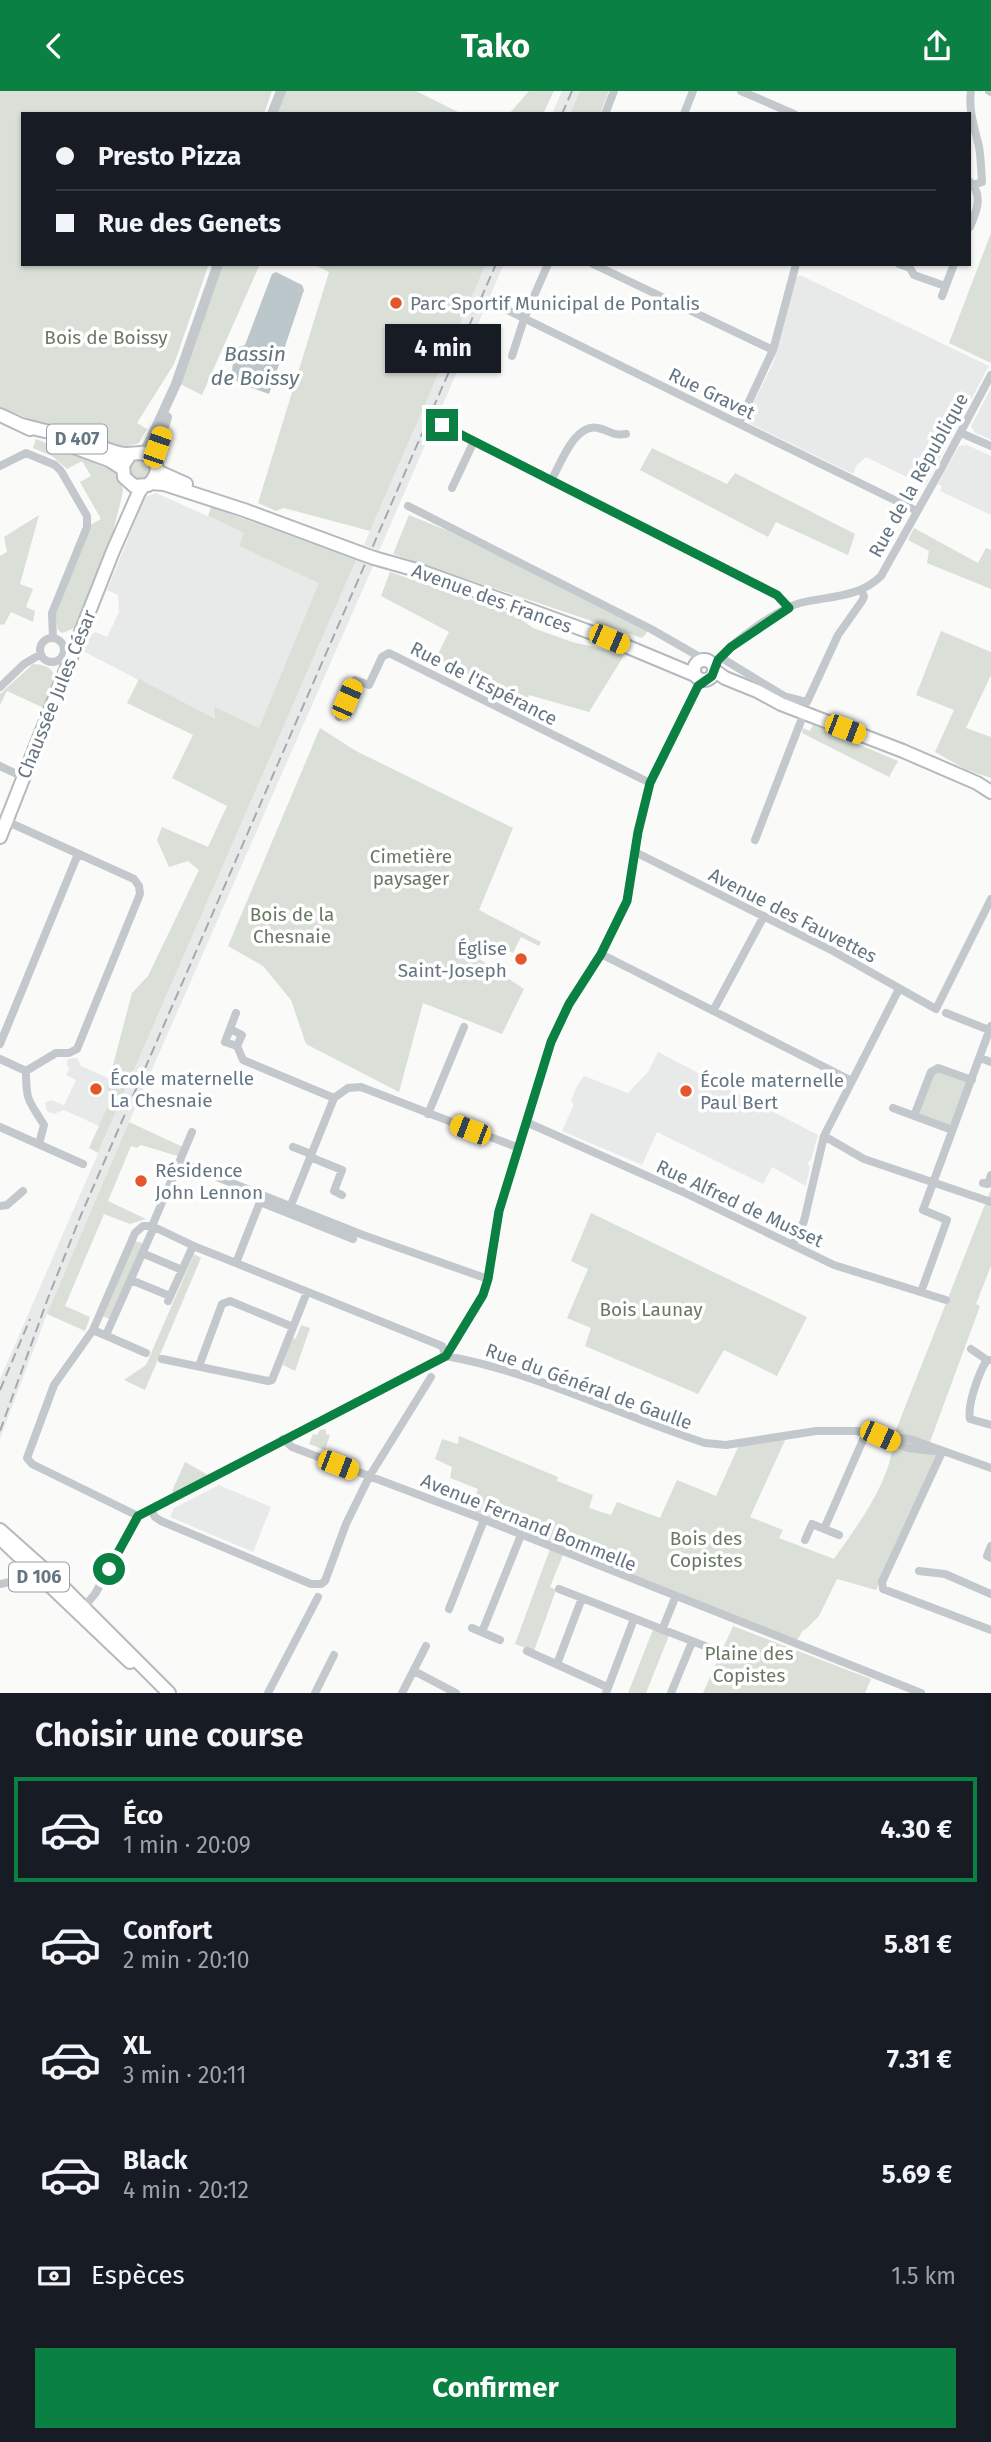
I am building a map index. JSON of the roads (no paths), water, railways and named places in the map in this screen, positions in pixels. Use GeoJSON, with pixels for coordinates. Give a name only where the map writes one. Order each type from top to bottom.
{"type":"FeatureCollection","features":[{"type":"Feature","properties":{"kind":"main road","name":"D 407"},"geometry":{"type":"LineString","coordinates":[[0,415],[52,439],[109,460],[122,469]]}},
{"type":"Feature","properties":{"kind":"main road","name":"D 407"},"geometry":{"type":"LineString","coordinates":[[22,425],[136,454]]}},
{"type":"Feature","properties":{"kind":"main road"},"geometry":{"type":"LineString","coordinates":[[136,454],[151,475],[137,487],[129,483],[122,469],[125,461],[136,454]]}},
{"type":"Feature","properties":{"kind":"main road","name":"Avenue des Frances"},"geometry":{"type":"LineString","coordinates":[[151,475],[160,483],[244,510],[374,558],[420,571],[609,639],[706,669],[768,702],[806,708],[977,783],[991,792]]}},
{"type":"Feature","properties":{"kind":"main road","name":"Chaussée Jules César"},"geometry":{"type":"LineString","coordinates":[[0,837],[113,551],[139,492],[151,475]]}},
{"type":"Feature","properties":{"kind":"main road","name":"Chaussée Jules César"},"geometry":{"type":"LineString","coordinates":[[113,551],[129,495],[129,483]]}},
{"type":"Feature","properties":{"kind":"main road","name":"Avenue des Frances"},"geometry":{"type":"LineString","coordinates":[[977,783],[991,785]]}},
{"type":"Feature","properties":{"kind":"main road","name":"D 106"},"geometry":{"type":"LineString","coordinates":[[0,1530],[164,1693]]}},
{"type":"Feature","properties":{"kind":"main road","name":"D 106"},"geometry":{"type":"LineString","coordinates":[[0,1539],[36,1567]]}},
{"type":"Feature","properties":{"kind":"main road","name":"D 106"},"geometry":{"type":"LineString","coordinates":[[80,1610],[170,1693]]}},
{"type":"Feature","properties":{"kind":"street"},"geometry":{"type":"LineString","coordinates":[[273,112],[281,91]]}},
{"type":"Feature","properties":{"kind":"street"},"geometry":{"type":"LineString","coordinates":[[606,112],[614,91]]}},
{"type":"Feature","properties":{"kind":"street"},"geometry":{"type":"LineString","coordinates":[[685,112],[693,91]]}},
{"type":"Feature","properties":{"kind":"street"},"geometry":{"type":"LineString","coordinates":[[741,91],[789,112]]}},
{"type":"Feature","properties":{"kind":"street"},"geometry":{"type":"LineString","coordinates":[[971,91],[974,134],[979,146],[982,181],[971,184],[977,192],[977,209],[971,224]]}},
{"type":"Feature","properties":{"kind":"street","name":"Chaussée Jules César"},"geometry":{"type":"LineString","coordinates":[[151,475],[176,384],[217,266]]}},
{"type":"Feature","properties":{"kind":"street"},"geometry":{"type":"LineString","coordinates":[[512,356],[524,319],[547,266]]}},
{"type":"Feature","properties":{"kind":"street"},"geometry":{"type":"LineString","coordinates":[[597,266],[772,350]]}},
{"type":"Feature","properties":{"kind":"street"},"geometry":{"type":"LineString","coordinates":[[739,423],[772,350],[792,266]]}},
{"type":"Feature","properties":{"kind":"street"},"geometry":{"type":"LineString","coordinates":[[905,266],[910,268],[914,275],[945,286]]}},
{"type":"Feature","properties":{"kind":"street"},"geometry":{"type":"LineString","coordinates":[[942,296],[953,266]]}},
{"type":"Feature","properties":{"kind":"street","name":"Rue Gravet"},"geometry":{"type":"LineString","coordinates":[[493,303],[917,511]]}},
{"type":"Feature","properties":{"kind":"street","name":"Rue de la République"},"geometry":{"type":"LineString","coordinates":[[446,1356],[476,1309],[488,1279],[499,1211],[559,1023],[575,992],[601,954],[627,901],[641,813],[650,783],[706,669],[751,632],[789,608],[862,590],[873,584],[888,566],[991,375]]}},
{"type":"Feature","properties":{"kind":"street","name":"Chaussée Jules César"},"geometry":{"type":"LineString","coordinates":[[136,454],[148,445],[176,384]]}},
{"type":"Feature","properties":{"kind":"street"},"geometry":{"type":"LineString","coordinates":[[442,425],[777,595],[789,608]]}},
{"type":"Feature","properties":{"kind":"street"},"geometry":{"type":"LineString","coordinates":[[551,481],[578,434],[592,428],[614,435],[626,434]]}},
{"type":"Feature","properties":{"kind":"street"},"geometry":{"type":"LineString","coordinates":[[961,433],[991,446]]}},
{"type":"Feature","properties":{"kind":"street"},"geometry":{"type":"LineString","coordinates":[[452,488],[474,441]]}},
{"type":"Feature","properties":{"kind":"street"},"geometry":{"type":"LineString","coordinates":[[0,466],[23,454],[33,455],[55,465],[87,516],[87,527],[52,613],[53,638]]}},
{"type":"Feature","properties":{"kind":"street"},"geometry":{"type":"LineString","coordinates":[[408,506],[691,650],[706,669]]}},
{"type":"Feature","properties":{"kind":"street"},"geometry":{"type":"LineString","coordinates":[[755,841],[806,708],[838,635],[862,601],[862,590]]}},
{"type":"Feature","properties":{"kind":"street"},"geometry":{"type":"LineString","coordinates":[[62,644],[81,635]]}},
{"type":"Feature","properties":{"kind":"street"},"geometry":{"type":"LineString","coordinates":[[62,644],[53,638],[46,640],[42,644],[41,654],[44,659],[53,662],[63,677]]}},
{"type":"Feature","properties":{"kind":"street"},"geometry":{"type":"LineString","coordinates":[[53,662],[62,655],[62,644]]}},
{"type":"Feature","properties":{"kind":"street","name":"Rue de l'Espérance"},"geometry":{"type":"LineString","coordinates":[[339,717],[355,680],[369,685],[382,657],[389,653],[650,783]]}},
{"type":"Feature","properties":{"kind":"street"},"geometry":{"type":"LineString","coordinates":[[0,687],[24,664],[41,654]]}},
{"type":"Feature","properties":{"kind":"street","name":"Avenue des Frances"},"geometry":{"type":"LineString","coordinates":[[706,669],[784,695],[806,708]]}},
{"type":"Feature","properties":{"kind":"street"},"geometry":{"type":"LineString","coordinates":[[0,766],[23,777]]}},
{"type":"Feature","properties":{"kind":"street"},"geometry":{"type":"LineString","coordinates":[[6,821],[134,879],[140,894],[76,1048],[69,1053],[56,1053],[26,1071]]}},
{"type":"Feature","properties":{"kind":"street","name":"Avenue des Fauvettes"},"geometry":{"type":"LineString","coordinates":[[635,852],[832,951],[936,1009],[991,899]]}},
{"type":"Feature","properties":{"kind":"street"},"geometry":{"type":"LineString","coordinates":[[0,1044],[78,854]]}},
{"type":"Feature","properties":{"kind":"street"},"geometry":{"type":"LineString","coordinates":[[713,1011],[764,916]]}},
{"type":"Feature","properties":{"kind":"street"},"geometry":{"type":"LineString","coordinates":[[601,954],[852,1081]]}},
{"type":"Feature","properties":{"kind":"street"},"geometry":{"type":"LineString","coordinates":[[793,1245],[803,1220],[824,1136],[899,989]]}},
{"type":"Feature","properties":{"kind":"street"},"geometry":{"type":"LineString","coordinates":[[236,1013],[230,1029],[242,1035],[237,1046],[243,1060],[334,1098]]}},
{"type":"Feature","properties":{"kind":"street"},"geometry":{"type":"LineString","coordinates":[[921,1292],[947,1220],[923,1210],[990,1028],[946,1013]]}},
{"type":"Feature","properties":{"kind":"street"},"geometry":{"type":"LineString","coordinates":[[428,1114],[464,1027]]}},
{"type":"Feature","properties":{"kind":"street"},"geometry":{"type":"LineString","coordinates":[[980,1058],[991,1062]]}},
{"type":"Feature","properties":{"kind":"street"},"geometry":{"type":"LineString","coordinates":[[0,1059],[26,1071]]}},
{"type":"Feature","properties":{"kind":"street"},"geometry":{"type":"LineString","coordinates":[[914,1116],[931,1072],[938,1068],[972,1080]]}},
{"type":"Feature","properties":{"kind":"street"},"geometry":{"type":"LineString","coordinates":[[26,1071],[27,1097],[33,1111],[44,1125],[39,1144]]}},
{"type":"Feature","properties":{"kind":"street"},"geometry":{"type":"LineString","coordinates":[[290,1205],[334,1098],[348,1088],[358,1086],[519,1148]]}},
{"type":"Feature","properties":{"kind":"street"},"geometry":{"type":"LineString","coordinates":[[893,1108],[952,1130]]}},
{"type":"Feature","properties":{"kind":"street","name":"Rue Alfred de Musset"},"geometry":{"type":"LineString","coordinates":[[526,1122],[683,1192],[834,1265],[946,1300]]}},
{"type":"Feature","properties":{"kind":"street"},"geometry":{"type":"LineString","coordinates":[[0,1127],[83,1164]]}},
{"type":"Feature","properties":{"kind":"street"},"geometry":{"type":"LineString","coordinates":[[106,1335],[192,1132]]}},
{"type":"Feature","properties":{"kind":"street"},"geometry":{"type":"LineString","coordinates":[[824,1136],[864,1159],[991,1202]]}},
{"type":"Feature","properties":{"kind":"street"},"geometry":{"type":"LineString","coordinates":[[293,1147],[342,1170],[334,1191],[342,1195]]}},
{"type":"Feature","properties":{"kind":"street"},"geometry":{"type":"LineString","coordinates":[[179,1162],[363,1235],[488,1279]]}},
{"type":"Feature","properties":{"kind":"street"},"geometry":{"type":"LineString","coordinates":[[983,1183],[988,1184],[991,1175]]}},
{"type":"Feature","properties":{"kind":"street"},"geometry":{"type":"LineString","coordinates":[[0,1206],[7,1205],[23,1191]]}},
{"type":"Feature","properties":{"kind":"street"},"geometry":{"type":"LineString","coordinates":[[236,1263],[260,1202],[353,1239]]}},
{"type":"Feature","properties":{"kind":"street"},"geometry":{"type":"LineString","coordinates":[[80,1610],[95,1594],[138,1516],[446,1356],[442,1346],[153,1227],[143,1226],[135,1233],[93,1330],[54,1385],[27,1455],[27,1461],[138,1516]]}},
{"type":"Feature","properties":{"kind":"street"},"geometry":{"type":"LineString","coordinates":[[131,1280],[169,1299],[193,1245]]}},
{"type":"Feature","properties":{"kind":"street"},"geometry":{"type":"LineString","coordinates":[[142,1253],[182,1270]]}},
{"type":"Feature","properties":{"kind":"street"},"geometry":{"type":"LineString","coordinates":[[162,1359],[272,1380],[306,1292]]}},
{"type":"Feature","properties":{"kind":"street"},"geometry":{"type":"LineString","coordinates":[[199,1366],[225,1301],[293,1327]]}},
{"type":"Feature","properties":{"kind":"street"},"geometry":{"type":"LineString","coordinates":[[93,1330],[146,1353]]}},
{"type":"Feature","properties":{"kind":"street"},"geometry":{"type":"LineString","coordinates":[[971,1349],[989,1360],[968,1405],[970,1419],[991,1426]]}},
{"type":"Feature","properties":{"kind":"street","name":"Rue du Général de Gaulle"},"geometry":{"type":"LineString","coordinates":[[446,1356],[470,1360],[527,1379],[705,1443],[736,1444],[816,1431],[857,1431],[880,1436],[908,1448],[942,1452],[991,1468]]}},
{"type":"Feature","properties":{"kind":"street"},"geometry":{"type":"LineString","coordinates":[[151,1510],[161,1521],[316,1585],[325,1581],[344,1530],[369,1477],[431,1377]]}},
{"type":"Feature","properties":{"kind":"street"},"geometry":{"type":"LineString","coordinates":[[824,1529],[866,1433]]}},
{"type":"Feature","properties":{"kind":"street","name":"Avenue Fernand Bommelle"},"geometry":{"type":"LineString","coordinates":[[283,1439],[292,1447],[920,1693]]}},
{"type":"Feature","properties":{"kind":"street"},"geometry":{"type":"LineString","coordinates":[[942,1452],[882,1582],[883,1589],[991,1630]]}},
{"type":"Feature","properties":{"kind":"street"},"geometry":{"type":"LineString","coordinates":[[449,1609],[484,1520]]}},
{"type":"Feature","properties":{"kind":"street"},"geometry":{"type":"LineString","coordinates":[[805,1540],[812,1524],[839,1535]]}},
{"type":"Feature","properties":{"kind":"street"},"geometry":{"type":"LineString","coordinates":[[482,1632],[521,1535]]}},
{"type":"Feature","properties":{"kind":"street"},"geometry":{"type":"LineString","coordinates":[[991,1546],[986,1556],[991,1558]]}},
{"type":"Feature","properties":{"kind":"street"},"geometry":{"type":"LineString","coordinates":[[0,1584],[14,1581],[36,1567]]}},
{"type":"Feature","properties":{"kind":"street"},"geometry":{"type":"LineString","coordinates":[[919,1571],[945,1574],[991,1594]]}},
{"type":"Feature","properties":{"kind":"street"},"geometry":{"type":"LineString","coordinates":[[559,1589],[710,1648]]}},
{"type":"Feature","properties":{"kind":"street"},"geometry":{"type":"LineString","coordinates":[[268,1693],[318,1597]]}},
{"type":"Feature","properties":{"kind":"street"},"geometry":{"type":"LineString","coordinates":[[557,1664],[582,1598]]}},
{"type":"Feature","properties":{"kind":"street"},"geometry":{"type":"LineString","coordinates":[[662,1630],[676,1598]]}},
{"type":"Feature","properties":{"kind":"street"},"geometry":{"type":"LineString","coordinates":[[527,1651],[606,1690],[634,1619]]}},
{"type":"Feature","properties":{"kind":"street"},"geometry":{"type":"LineString","coordinates":[[471,1628],[500,1640]]}},
{"type":"Feature","properties":{"kind":"street"},"geometry":{"type":"LineString","coordinates":[[671,1693],[692,1642]]}},
{"type":"Feature","properties":{"kind":"street"},"geometry":{"type":"LineString","coordinates":[[402,1693],[426,1646]]}},
{"type":"Feature","properties":{"kind":"street"},"geometry":{"type":"LineString","coordinates":[[315,1693],[334,1655]]}},
{"type":"Feature","properties":{"kind":"street"},"geometry":{"type":"LineString","coordinates":[[414,1671],[456,1693]]}},
{"type":"Feature","properties":{"kind":"water","name":"Bassin de Boissy"},"geometry":{"type":"Polygon","coordinates":[[[276,272],[302,285],[304,290],[269,394],[239,383],[232,371],[239,347],[245,345],[272,274],[276,272]]]}},
{"type":"Feature","properties":{"kind":"railway"},"geometry":{"type":"LineString","coordinates":[[563,112],[572,91]]}},
{"type":"Feature","properties":{"kind":"railway"},"geometry":{"type":"LineString","coordinates":[[0,1431],[81,1215],[495,266]]}},
{"type":"Feature","properties":{"kind":"railway"},"geometry":{"type":"LineString","coordinates":[[0,1390],[30,1319]]}},
{"type":"Feature","properties":{"kind":"place","name":"Parc Sportif Municipal de Pontalis"},"geometry":{"type":"Point","coordinates":[396,303]}},
{"type":"Feature","properties":{"kind":"place","name":"Église Saint-Joseph"},"geometry":{"type":"Point","coordinates":[521,959]}},
{"type":"Feature","properties":{"kind":"place","name":"École maternelle La Chesnaie"},"geometry":{"type":"Point","coordinates":[96,1089]}},
{"type":"Feature","properties":{"kind":"place","name":"École maternelle Paul Bert"},"geometry":{"type":"Point","coordinates":[686,1091]}},
{"type":"Feature","properties":{"kind":"place","name":"Résidence John Lennon"},"geometry":{"type":"Point","coordinates":[141,1181]}},
{"type":"Feature","properties":{"kind":"park label","name":"Bois de Boissy"},"geometry":{"type":"Point","coordinates":[106,337]}},
{"type":"Feature","properties":{"kind":"park label","name":"Cimetière paysager"},"geometry":{"type":"Point","coordinates":[411,867]}},
{"type":"Feature","properties":{"kind":"park label","name":"Bois de la Chesnaie"},"geometry":{"type":"Point","coordinates":[292,925]}},
{"type":"Feature","properties":{"kind":"park label","name":"Bois Launay"},"geometry":{"type":"Point","coordinates":[651,1309]}},
{"type":"Feature","properties":{"kind":"park label","name":"Bois des Copistes"},"geometry":{"type":"Point","coordinates":[706,1549]}},
{"type":"Feature","properties":{"kind":"park label","name":"Plaine des Copistes"},"geometry":{"type":"Point","coordinates":[749,1664]}}]}
